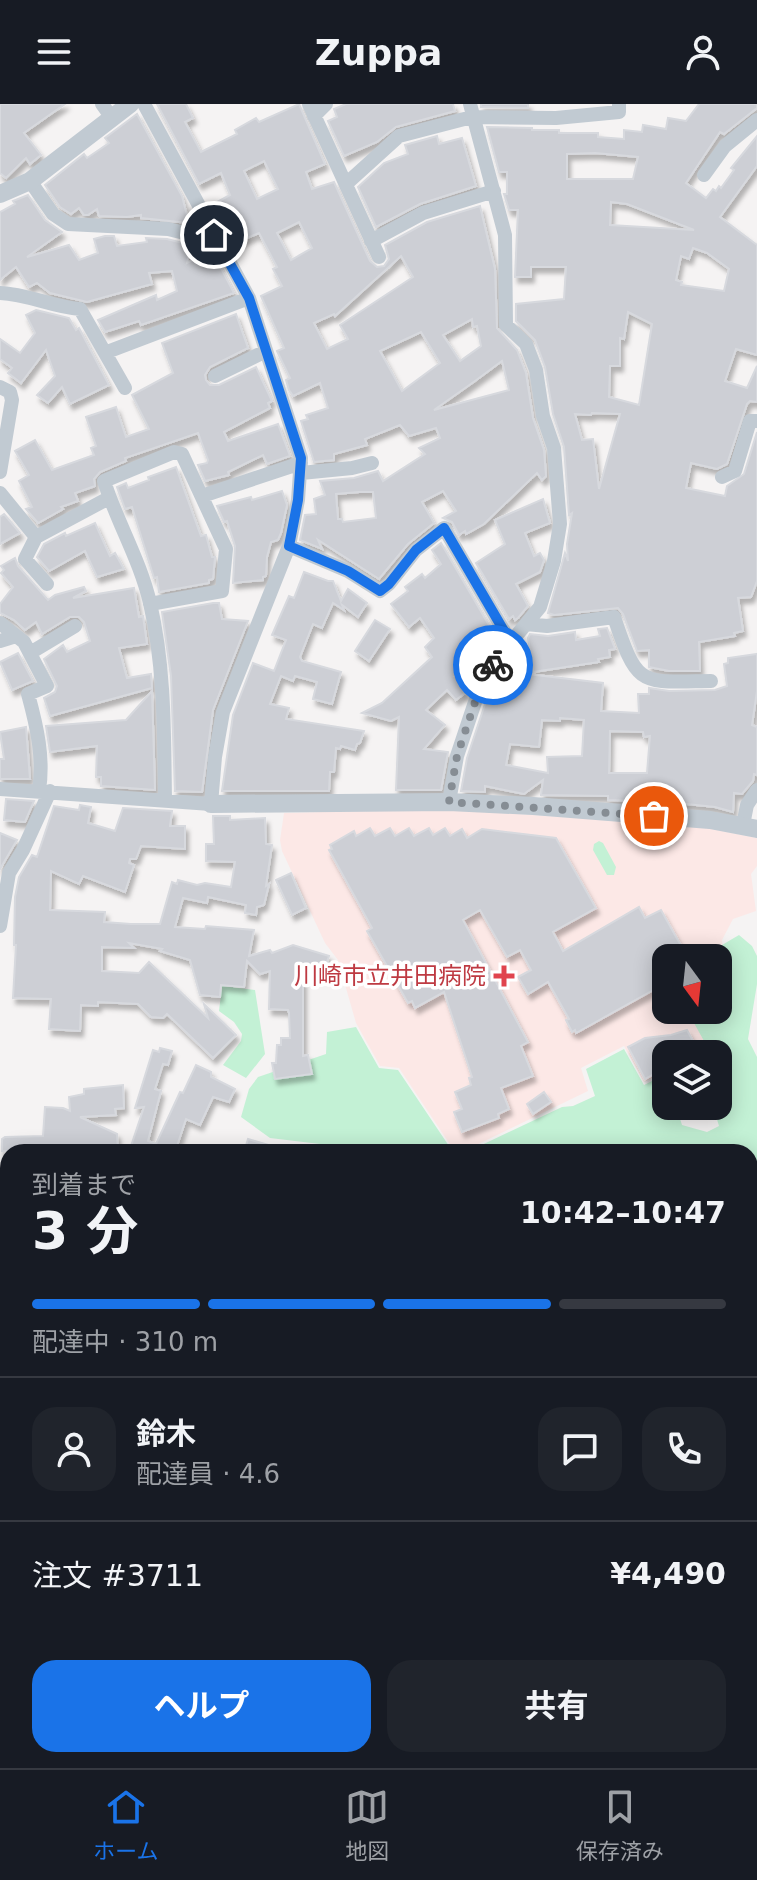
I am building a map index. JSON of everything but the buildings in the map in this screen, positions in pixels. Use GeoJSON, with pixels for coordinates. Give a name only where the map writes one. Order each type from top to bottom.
{"type":"FeatureCollection","features":[{"type":"Feature","properties":{"kind":"street"},"geometry":{"type":"LineString","coordinates":[[0,194],[30,181],[107,111],[130,104]]}},
{"type":"Feature","properties":{"kind":"street"},"geometry":{"type":"LineString","coordinates":[[144,104],[249,298],[297,442],[301,468],[289,546],[223,712],[211,804]]}},
{"type":"Feature","properties":{"kind":"street"},"geometry":{"type":"LineString","coordinates":[[326,104],[311,110],[379,257]]}},
{"type":"Feature","properties":{"kind":"street"},"geometry":{"type":"LineString","coordinates":[[346,184],[399,136],[471,110],[556,118],[619,112],[619,104]]}},
{"type":"Feature","properties":{"kind":"street"},"geometry":{"type":"LineString","coordinates":[[449,802],[457,756],[484,675],[540,607],[554,561],[560,523],[554,448],[543,416],[536,370],[526,344],[506,325],[505,235],[471,110]]}},
{"type":"Feature","properties":{"kind":"street"},"geometry":{"type":"LineString","coordinates":[[704,175],[725,146],[757,120]]}},
{"type":"Feature","properties":{"kind":"street"},"geometry":{"type":"LineString","coordinates":[[30,181],[53,214],[68,224],[168,229],[217,241]]}},
{"type":"Feature","properties":{"kind":"street"},"geometry":{"type":"LineString","coordinates":[[371,241],[423,213],[494,191]]}},
{"type":"Feature","properties":{"kind":"street"},"geometry":{"type":"LineString","coordinates":[[0,293],[20,294],[66,308],[80,309],[125,388]]}},
{"type":"Feature","properties":{"kind":"street"},"geometry":{"type":"LineString","coordinates":[[107,352],[249,298]]}},
{"type":"Feature","properties":{"kind":"street"},"geometry":{"type":"LineString","coordinates":[[215,376],[266,351]]}},
{"type":"Feature","properties":{"kind":"street"},"geometry":{"type":"LineString","coordinates":[[0,387],[10,392],[12,400],[0,472]]}},
{"type":"Feature","properties":{"kind":"street"},"geometry":{"type":"LineString","coordinates":[[722,477],[735,471],[750,421],[757,421]]}},
{"type":"Feature","properties":{"kind":"street"},"geometry":{"type":"LineString","coordinates":[[150,604],[222,591],[226,549],[182,454],[174,452],[104,481],[138,565],[150,604],[163,698],[165,800]]}},
{"type":"Feature","properties":{"kind":"street"},"geometry":{"type":"LineString","coordinates":[[202,496],[301,468],[352,468],[372,463]]}},
{"type":"Feature","properties":{"kind":"street"},"geometry":{"type":"LineString","coordinates":[[0,493],[36,537]]}},
{"type":"Feature","properties":{"kind":"street"},"geometry":{"type":"LineString","coordinates":[[47,584],[25,559],[36,537],[109,498]]}},
{"type":"Feature","properties":{"kind":"street"},"geometry":{"type":"LineString","coordinates":[[289,546],[348,571],[380,591],[416,550],[444,528],[511,643]]}},
{"type":"Feature","properties":{"kind":"street"},"geometry":{"type":"LineString","coordinates":[[526,624],[547,626],[614,617],[635,670],[651,681],[711,681]]}},
{"type":"Feature","properties":{"kind":"street"},"geometry":{"type":"LineString","coordinates":[[0,623],[24,642],[47,686],[28,694],[40,741],[45,791],[23,850],[9,873],[0,926]]}},
{"type":"Feature","properties":{"kind":"street"},"geometry":{"type":"LineString","coordinates":[[30,653],[75,626]]}},
{"type":"Feature","properties":{"kind":"street"},"geometry":{"type":"LineString","coordinates":[[0,641],[16,636]]}},
{"type":"Feature","properties":{"kind":"street"},"geometry":{"type":"LineString","coordinates":[[0,789],[211,804],[449,802],[752,824],[747,805],[757,790]]}},
{"type":"Feature","properties":{"kind":"shaded area","name":"川崎市立井田病院"},"geometry":{"type":"Polygon","coordinates":[[[478,811],[702,827],[757,838],[757,866],[751,874],[756,911],[733,919],[722,944],[652,944],[652,1024],[714,1024],[708,1040],[652,1040],[652,1078],[644,1082],[624,1046],[581,1068],[588,1091],[479,1144],[450,1144],[399,1068],[380,1066],[356,1023],[338,960],[325,943],[282,851],[280,840],[284,813],[478,811]]]}},
{"type":"Feature","properties":{"kind":"green space"},"geometry":{"type":"Polygon","coordinates":[[[599,841],[616,867],[614,875],[607,875],[593,850],[594,844],[599,841]]]}},
{"type":"Feature","properties":{"kind":"green space"},"geometry":{"type":"Polygon","coordinates":[[[739,935],[752,946],[757,956],[757,984],[748,1039],[757,1057],[757,1144],[484,1144],[562,1107],[573,1106],[595,1096],[586,1069],[624,1049],[644,1085],[652,1081],[652,1120],[680,1120],[682,1125],[707,1132],[719,1126],[717,1120],[732,1120],[732,1040],[703,1040],[695,1024],[732,1024],[732,944],[724,944],[739,935]]]}},
{"type":"Feature","properties":{"kind":"green space"},"geometry":{"type":"Polygon","coordinates":[[[222,986],[255,990],[265,1054],[246,1078],[223,1065],[241,1041],[242,1034],[234,1022],[219,1011],[222,986]]]}},
{"type":"Feature","properties":{"kind":"green space"},"geometry":{"type":"Polygon","coordinates":[[[356,1027],[379,1068],[398,1070],[448,1144],[320,1144],[270,1138],[241,1117],[249,1089],[258,1077],[326,1054],[327,1032],[356,1027]]]}},
{"type":"Feature","properties":{"kind":"way so far"},"geometry":{"type":"LineString","coordinates":[[493,665],[484,675],[457,756],[449,802],[654,816]]}},
{"type":"Feature","properties":{"kind":"place","name":"川崎市立井田病院"},"geometry":{"type":"Point","coordinates":[504,976]}},
{"type":"Feature","properties":{"kind":"route"},"geometry":{"type":"LineString","coordinates":[[214,235],[249,298],[301,458],[298,500],[289,546],[348,571],[380,591],[416,550],[444,528],[511,643],[493,665]]}}]}
